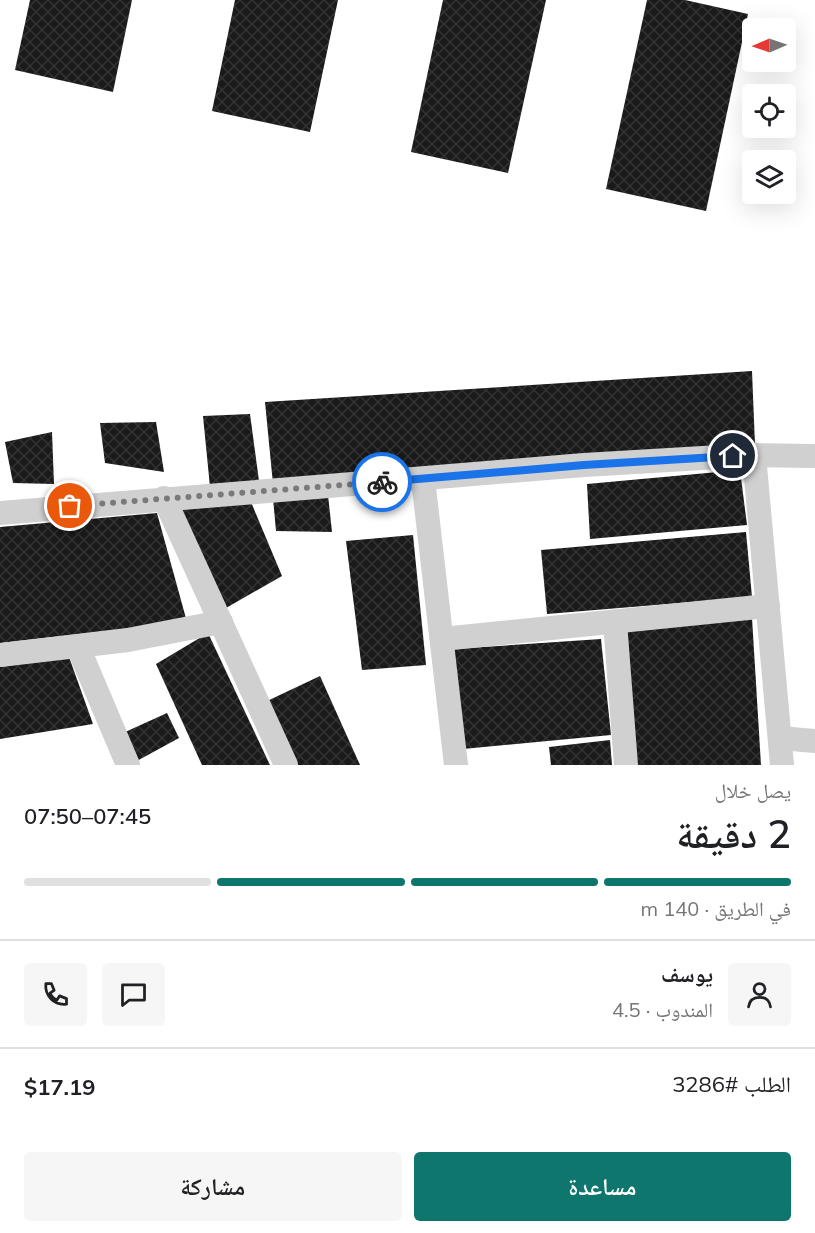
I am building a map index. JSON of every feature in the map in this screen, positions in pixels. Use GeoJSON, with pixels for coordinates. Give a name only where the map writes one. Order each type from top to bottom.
{"type":"FeatureCollection","features":[{"type":"Feature","properties":{"kind":"street"},"geometry":{"type":"LineString","coordinates":[[0,513],[584,465],[754,455],[815,456]]}},
{"type":"Feature","properties":{"kind":"street"},"geometry":{"type":"LineString","coordinates":[[754,455],[782,765]]}},
{"type":"Feature","properties":{"kind":"street"},"geometry":{"type":"LineString","coordinates":[[423,478],[456,765]]}},
{"type":"Feature","properties":{"kind":"street"},"geometry":{"type":"LineString","coordinates":[[164,498],[286,765]]}},
{"type":"Feature","properties":{"kind":"street"},"geometry":{"type":"LineString","coordinates":[[442,639],[768,606]]}},
{"type":"Feature","properties":{"kind":"street"},"geometry":{"type":"LineString","coordinates":[[0,655],[128,640],[221,622]]}},
{"type":"Feature","properties":{"kind":"street"},"geometry":{"type":"LineString","coordinates":[[615,622],[626,765]]}},
{"type":"Feature","properties":{"kind":"street"},"geometry":{"type":"LineString","coordinates":[[78,646],[128,765]]}},
{"type":"Feature","properties":{"kind":"street"},"geometry":{"type":"LineString","coordinates":[[780,738],[815,741]]}},
{"type":"Feature","properties":{"kind":"building"},"geometry":{"type":"Polygon","coordinates":[[[30,0],[132,0],[113,92],[15,70],[30,0]]]}},
{"type":"Feature","properties":{"kind":"building"},"geometry":{"type":"Polygon","coordinates":[[[235,0],[338,0],[310,132],[212,111],[235,0]]]}},
{"type":"Feature","properties":{"kind":"building"},"geometry":{"type":"Polygon","coordinates":[[[443,0],[546,0],[508,173],[411,152],[443,0]]]}},
{"type":"Feature","properties":{"kind":"building"},"geometry":{"type":"Polygon","coordinates":[[[647,0],[685,0],[748,14],[747,18],[742,18],[742,42],[706,211],[606,189],[647,0]]]}},
{"type":"Feature","properties":{"kind":"building"},"geometry":{"type":"Polygon","coordinates":[[[752,371],[755,445],[273,484],[265,402],[752,371]]]}},
{"type":"Feature","properties":{"kind":"building"},"geometry":{"type":"Polygon","coordinates":[[[250,414],[259,481],[210,487],[203,416],[250,414]]]}},
{"type":"Feature","properties":{"kind":"building"},"geometry":{"type":"Polygon","coordinates":[[[156,422],[164,472],[105,463],[100,423],[156,422]]]}},
{"type":"Feature","properties":{"kind":"building"},"geometry":{"type":"Polygon","coordinates":[[[52,432],[54,484],[13,483],[5,442],[52,432]]]}},
{"type":"Feature","properties":{"kind":"building"},"geometry":{"type":"Polygon","coordinates":[[[740,470],[747,525],[590,539],[587,484],[740,470]]]}},
{"type":"Feature","properties":{"kind":"building"},"geometry":{"type":"Polygon","coordinates":[[[328,495],[332,532],[276,531],[273,498],[328,495]]]}},
{"type":"Feature","properties":{"kind":"building"},"geometry":{"type":"Polygon","coordinates":[[[251,502],[282,576],[226,608],[179,509],[251,502]]]}},
{"type":"Feature","properties":{"kind":"building"},"geometry":{"type":"Polygon","coordinates":[[[157,513],[187,622],[0,643],[0,527],[157,513]]]}},
{"type":"Feature","properties":{"kind":"building"},"geometry":{"type":"Polygon","coordinates":[[[746,532],[752,597],[547,614],[541,550],[746,532]]]}},
{"type":"Feature","properties":{"kind":"building"},"geometry":{"type":"Polygon","coordinates":[[[413,535],[426,665],[362,670],[346,541],[413,535]]]}},
{"type":"Feature","properties":{"kind":"building"},"geometry":{"type":"Polygon","coordinates":[[[752,618],[761,765],[635,765],[622,629],[752,618]]]}},
{"type":"Feature","properties":{"kind":"building"},"geometry":{"type":"Polygon","coordinates":[[[208,633],[270,765],[202,765],[156,664],[208,633]]]}},
{"type":"Feature","properties":{"kind":"building"},"geometry":{"type":"Polygon","coordinates":[[[601,639],[611,735],[463,749],[453,649],[601,639]]]}},
{"type":"Feature","properties":{"kind":"building"},"geometry":{"type":"Polygon","coordinates":[[[69,657],[93,724],[0,739],[0,667],[69,657]]]}},
{"type":"Feature","properties":{"kind":"building"},"geometry":{"type":"Polygon","coordinates":[[[320,676],[360,765],[294,765],[265,702],[320,676]]]}},
{"type":"Feature","properties":{"kind":"building"},"geometry":{"type":"Polygon","coordinates":[[[167,713],[179,738],[135,762],[123,733],[167,713]]]}},
{"type":"Feature","properties":{"kind":"building"},"geometry":{"type":"Polygon","coordinates":[[[610,740],[612,765],[551,765],[549,747],[610,740]]]}},
{"type":"Feature","properties":{"kind":"way so far"},"geometry":{"type":"LineString","coordinates":[[70,506],[382,482]]}},
{"type":"Feature","properties":{"kind":"route"},"geometry":{"type":"LineString","coordinates":[[382,482],[584,465],[733,456]]}}]}
